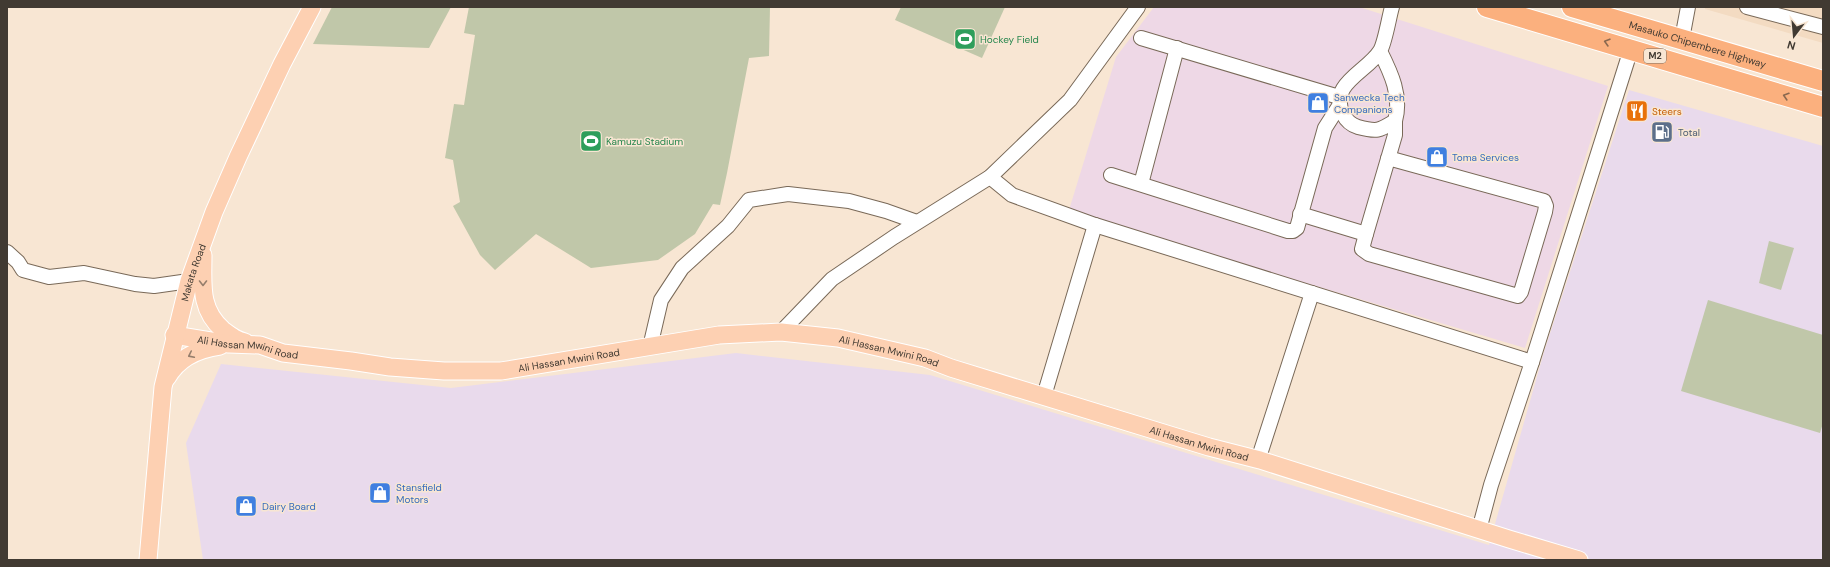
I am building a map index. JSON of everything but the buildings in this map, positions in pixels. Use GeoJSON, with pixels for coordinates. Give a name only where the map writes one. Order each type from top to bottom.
{"type":"FeatureCollection","features":[{"type":"Feature","properties":{"kind":"highway","name":"M2"},"geometry":{"type":"LineString","coordinates":[[1487,7],[1823,107]]}},
{"type":"Feature","properties":{"kind":"highway","name":"Masauko Chipembere Highway"},"geometry":{"type":"LineString","coordinates":[[1572,7],[1823,81]]}},
{"type":"Feature","properties":{"kind":"main road","name":"Makata Road"},"geometry":{"type":"LineString","coordinates":[[148,560],[163,387],[174,335],[189,281],[214,212],[238,157],[282,64],[312,7]]}},
{"type":"Feature","properties":{"kind":"main road"},"geometry":{"type":"LineString","coordinates":[[202,244],[203,295],[208,312],[218,326],[232,338],[260,345]]}},
{"type":"Feature","properties":{"kind":"main road","name":"Ali Hassan Mwini Road"},"geometry":{"type":"LineString","coordinates":[[174,335],[228,344],[260,345],[283,353],[390,367],[444,371],[501,371],[719,335],[781,332],[838,338],[925,358],[951,368],[1209,447],[1260,460],[1478,530],[1580,560]]}},
{"type":"Feature","properties":{"kind":"main road"},"geometry":{"type":"LineString","coordinates":[[163,387],[172,370],[179,361],[199,351],[228,344]]}},
{"type":"Feature","properties":{"kind":"street"},"geometry":{"type":"LineString","coordinates":[[781,332],[832,279],[917,222],[990,177],[1070,100],[1138,7]]}},
{"type":"Feature","properties":{"kind":"street"},"geometry":{"type":"LineString","coordinates":[[1111,175],[1288,231],[1293,231],[1297,228],[1325,128],[1339,102],[1345,85],[1380,51],[1392,7]]}},
{"type":"Feature","properties":{"kind":"street"},"geometry":{"type":"LineString","coordinates":[[1682,39],[1688,7]]}},
{"type":"Feature","properties":{"kind":"street"},"geometry":{"type":"LineString","coordinates":[[1747,7],[1823,27]]}},
{"type":"Feature","properties":{"kind":"street"},"geometry":{"type":"LineString","coordinates":[[1141,38],[1177,48],[1339,102]]}},
{"type":"Feature","properties":{"kind":"street"},"geometry":{"type":"LineString","coordinates":[[1141,184],[1177,48]]}},
{"type":"Feature","properties":{"kind":"street"},"geometry":{"type":"LineString","coordinates":[[1478,530],[1491,485],[1532,362],[1631,49]]}},
{"type":"Feature","properties":{"kind":"street"},"geometry":{"type":"LineString","coordinates":[[1380,51],[1391,73],[1398,97],[1398,110],[1395,121],[1395,135],[1388,158],[1362,249],[1369,254],[1518,296],[1521,292],[1545,212],[1546,206],[1544,201],[1388,158]]}},
{"type":"Feature","properties":{"kind":"street"},"geometry":{"type":"LineString","coordinates":[[1339,102],[1345,118],[1353,125],[1373,131],[1384,128],[1395,121]]}},
{"type":"Feature","properties":{"kind":"street"},"geometry":{"type":"LineString","coordinates":[[990,177],[1012,195],[1095,225],[1532,362]]}},
{"type":"Feature","properties":{"kind":"street"},"geometry":{"type":"LineString","coordinates":[[650,347],[661,300],[682,268],[728,226],[749,200],[788,194],[849,201],[886,211],[917,222]]}},
{"type":"Feature","properties":{"kind":"street"},"geometry":{"type":"LineString","coordinates":[[1300,214],[1366,234]]}},
{"type":"Feature","properties":{"kind":"street"},"geometry":{"type":"LineString","coordinates":[[1044,396],[1095,225]]}},
{"type":"Feature","properties":{"kind":"street"},"geometry":{"type":"LineString","coordinates":[[7,252],[18,262],[23,270],[49,277],[84,273],[135,284],[154,286],[189,281]]}},
{"type":"Feature","properties":{"kind":"street"},"geometry":{"type":"LineString","coordinates":[[1260,460],[1261,451],[1312,293]]}},
{"type":"Feature","properties":{"kind":"shaded area"},"geometry":{"type":"Polygon","coordinates":[[[1154,7],[1359,7],[1608,86],[1525,348],[1235,262],[1069,210],[1116,57],[1154,7]]]}},
{"type":"Feature","properties":{"kind":"shaded area"},"geometry":{"type":"Polygon","coordinates":[[[1705,7],[1823,7],[1823,43],[1705,9],[1705,7]]]}},
{"type":"Feature","properties":{"kind":"shaded area"},"geometry":{"type":"Polygon","coordinates":[[[1629,90],[1823,146],[1823,560],[203,560],[186,443],[221,364],[451,388],[736,353],[930,375],[1489,545],[1544,352],[1629,90]]]}},
{"type":"Feature","properties":{"kind":"green space"},"geometry":{"type":"Polygon","coordinates":[[[332,7],[451,7],[429,48],[313,44],[332,7]]]}},
{"type":"Feature","properties":{"kind":"green space","name":"Kamuzu Stadium"},"geometry":{"type":"Polygon","coordinates":[[[469,7],[770,7],[769,56],[749,58],[720,205],[713,204],[695,234],[658,260],[591,268],[536,234],[495,270],[480,255],[453,206],[460,202],[453,160],[445,158],[454,104],[464,105],[475,35],[464,33],[469,7]]]}},
{"type":"Feature","properties":{"kind":"green space","name":"Hockey Field"},"geometry":{"type":"Polygon","coordinates":[[[901,7],[1005,7],[982,58],[895,20],[901,7]]]}},
{"type":"Feature","properties":{"kind":"green space"},"geometry":{"type":"Polygon","coordinates":[[[1769,241],[1794,248],[1781,290],[1759,283],[1769,241]]]}},
{"type":"Feature","properties":{"kind":"green space"},"geometry":{"type":"Polygon","coordinates":[[[1708,300],[1823,335],[1823,423],[1820,433],[1681,391],[1708,300]]]}},
{"type":"Feature","properties":{"kind":"place","name":"Hockey Field"},"geometry":{"type":"Point","coordinates":[965,39]}},
{"type":"Feature","properties":{"kind":"place","name":"Sanwecka Tech Companions"},"geometry":{"type":"Point","coordinates":[1318,103]}},
{"type":"Feature","properties":{"kind":"place","name":"Steers"},"geometry":{"type":"Point","coordinates":[1637,111]}},
{"type":"Feature","properties":{"kind":"place","name":"Total"},"geometry":{"type":"Point","coordinates":[1662,132]}},
{"type":"Feature","properties":{"kind":"place","name":"Kamuzu Stadium"},"geometry":{"type":"Point","coordinates":[591,141]}},
{"type":"Feature","properties":{"kind":"place","name":"Toma Services"},"geometry":{"type":"Point","coordinates":[1437,157]}},
{"type":"Feature","properties":{"kind":"place","name":"Stansfield Motors"},"geometry":{"type":"Point","coordinates":[380,493]}},
{"type":"Feature","properties":{"kind":"place","name":"Dairy Board"},"geometry":{"type":"Point","coordinates":[246,506]}}]}
